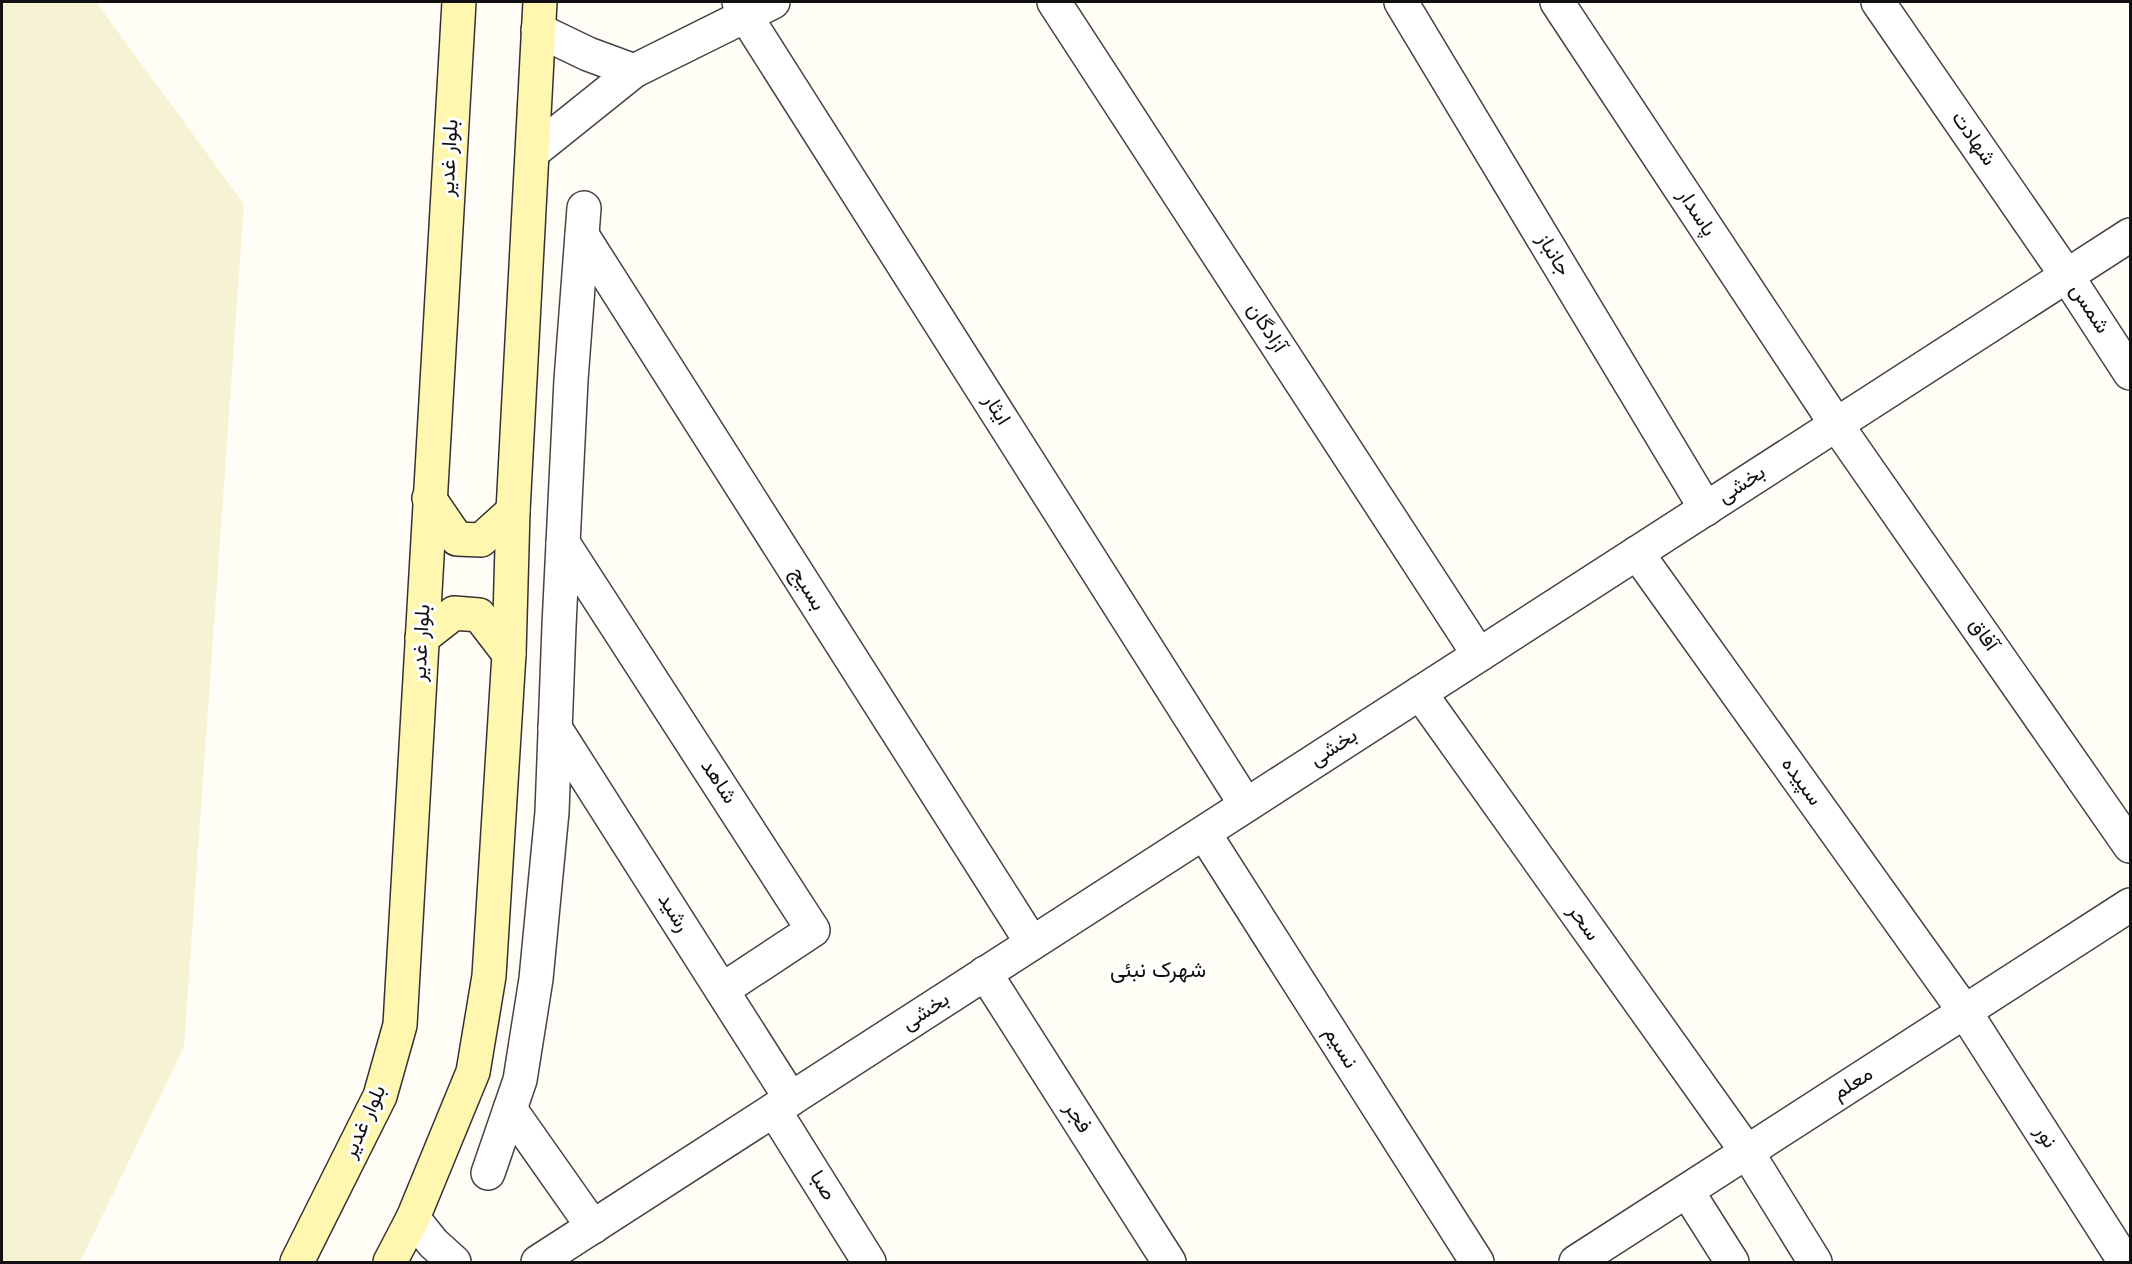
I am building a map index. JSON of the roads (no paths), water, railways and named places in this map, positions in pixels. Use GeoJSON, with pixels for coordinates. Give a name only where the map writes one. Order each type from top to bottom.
{"type":"FeatureCollection","features":[{"type":"Feature","properties":{"kind":"main road","name":"بلوار غدیر"},"geometry":{"type":"LineString","coordinates":[[297,1263],[380,1096],[400,1025],[459,2]]}},
{"type":"Feature","properties":{"kind":"main road"},"geometry":{"type":"LineString","coordinates":[[390,1263],[413,1218],[473,1072],[489,976],[508,654],[513,511],[539,16]]}},
{"type":"Feature","properties":{"kind":"main road"},"geometry":{"type":"LineString","coordinates":[[429,498],[457,539],[481,540],[513,511]]}},
{"type":"Feature","properties":{"kind":"main road"},"geometry":{"type":"LineString","coordinates":[[422,638],[454,613],[479,615],[508,654]]}},
{"type":"Feature","properties":{"kind":"street","name":"آزادگان"},"geometry":{"type":"LineString","coordinates":[[1054,2],[1479,655]]}},
{"type":"Feature","properties":{"kind":"street","name":"جانباز"},"geometry":{"type":"LineString","coordinates":[[1401,2],[1706,509]]}},
{"type":"Feature","properties":{"kind":"street","name":"پاسدار"},"geometry":{"type":"LineString","coordinates":[[1557,2],[1836,424]]}},
{"type":"Feature","properties":{"kind":"street","name":"شهادت"},"geometry":{"type":"LineString","coordinates":[[1878,2],[2067,276]]}},
{"type":"Feature","properties":{"kind":"street"},"geometry":{"type":"LineString","coordinates":[[533,152],[634,71],[752,6]]}},
{"type":"Feature","properties":{"kind":"street","name":"ایثار"},"geometry":{"type":"LineString","coordinates":[[752,6],[1246,805]]}},
{"type":"Feature","properties":{"kind":"street"},"geometry":{"type":"LineString","coordinates":[[539,16],[588,54],[634,71]]}},
{"type":"Feature","properties":{"kind":"street","name":"بسیج"},"geometry":{"type":"LineString","coordinates":[[563,543],[571,380],[583,222],[1032,943]]}},
{"type":"Feature","properties":{"kind":"street","name":"بخشی"},"geometry":{"type":"LineString","coordinates":[[555,1258],[593,1227],[2130,235]]}},
{"type":"Feature","properties":{"kind":"street","name":"شمس"},"geometry":{"type":"LineString","coordinates":[[2067,276],[2130,373]]}},
{"type":"Feature","properties":{"kind":"street","name":"آفاق"},"geometry":{"type":"LineString","coordinates":[[1836,424],[2130,846]]}},
{"type":"Feature","properties":{"kind":"street"},"geometry":{"type":"LineString","coordinates":[[488,1173],[520,1080],[536,979],[552,812],[563,543]]}},
{"type":"Feature","properties":{"kind":"street","name":"شاهد"},"geometry":{"type":"LineString","coordinates":[[563,543],[813,930],[722,990]]}},
{"type":"Feature","properties":{"kind":"street","name":"سپیده"},"geometry":{"type":"LineString","coordinates":[[1636,553],[1965,1012]]}},
{"type":"Feature","properties":{"kind":"street","name":"سحر"},"geometry":{"type":"LineString","coordinates":[[1420,693],[1747,1152],[1815,1263]]}},
{"type":"Feature","properties":{"kind":"street","name":"رشید"},"geometry":{"type":"LineString","coordinates":[[555,728],[722,990],[783,1105]]}},
{"type":"Feature","properties":{"kind":"street","name":"نسیم"},"geometry":{"type":"LineString","coordinates":[[1204,833],[1477,1263]]}},
{"type":"Feature","properties":{"kind":"street","name":"معلم"},"geometry":{"type":"LineString","coordinates":[[1576,1263],[2130,905]]}},
{"type":"Feature","properties":{"kind":"street","name":"فجر"},"geometry":{"type":"LineString","coordinates":[[985,973],[1169,1263]]}},
{"type":"Feature","properties":{"kind":"street","name":"نور"},"geometry":{"type":"LineString","coordinates":[[1965,1012],[2122,1261]]}},
{"type":"Feature","properties":{"kind":"street","name":"صبا"},"geometry":{"type":"LineString","coordinates":[[783,1105],[869,1263]]}},
{"type":"Feature","properties":{"kind":"street"},"geometry":{"type":"LineString","coordinates":[[510,1109],[593,1227]]}},
{"type":"Feature","properties":{"kind":"street"},"geometry":{"type":"LineString","coordinates":[[1687,1191],[1732,1263]]}},
{"type":"Feature","properties":{"kind":"street"},"geometry":{"type":"LineString","coordinates":[[413,1218],[433,1243],[454,1263]]}},
{"type":"Feature","properties":{"kind":"district","name":"شهرک نبئی"},"geometry":{"type":"Point","coordinates":[1158,971]}}]}
